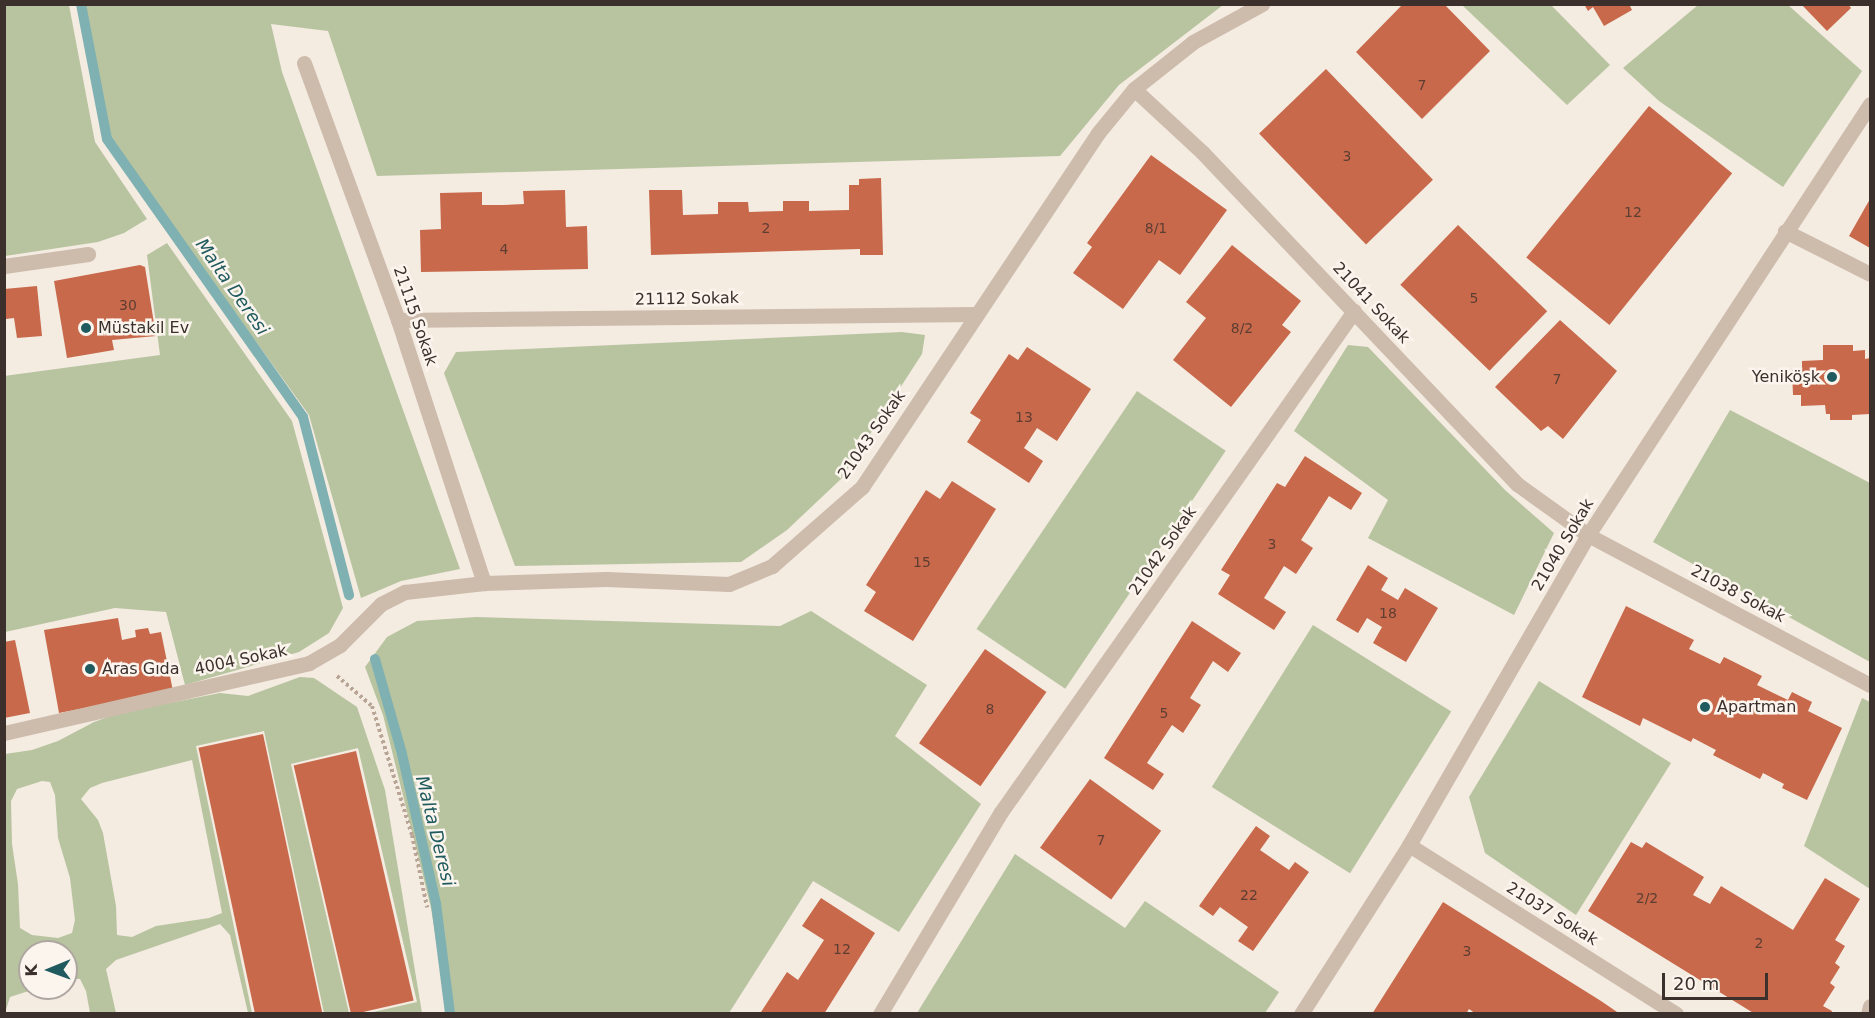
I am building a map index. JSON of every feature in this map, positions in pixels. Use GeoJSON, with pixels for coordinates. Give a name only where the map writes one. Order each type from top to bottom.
{"type":"FeatureCollection","features":[{"type":"Feature","properties":{"kind":"street","name":"21043 Sokak"},"geometry":{"type":"LineString","coordinates":[[340,645],[381,604],[405,592],[484,583],[606,579],[729,584],[772,566],[862,487],[1098,133],[1134,89],[1193,42],[1262,4]]}},
{"type":"Feature","properties":{"kind":"street","name":"21115 Sokak"},"geometry":{"type":"LineString","coordinates":[[304,63],[398,320],[484,583]]}},
{"type":"Feature","properties":{"kind":"street","name":"21041 Sokak"},"geometry":{"type":"LineString","coordinates":[[1134,89],[1202,152],[1517,484],[1588,535]]}},
{"type":"Feature","properties":{"kind":"street","name":"21040 Sokak"},"geometry":{"type":"LineString","coordinates":[[1301,1014],[1409,845],[1588,535],[1870,104]]}},
{"type":"Feature","properties":{"kind":"street"},"geometry":{"type":"LineString","coordinates":[[1785,231],[1870,274]]}},
{"type":"Feature","properties":{"kind":"street"},"geometry":{"type":"LineString","coordinates":[[4,266],[88,254]]}},
{"type":"Feature","properties":{"kind":"street","name":"21042 Sokak"},"geometry":{"type":"LineString","coordinates":[[880,1014],[1001,812],[1354,311]]}},
{"type":"Feature","properties":{"kind":"street","name":"21112 Sokak"},"geometry":{"type":"LineString","coordinates":[[398,320],[977,314]]}},
{"type":"Feature","properties":{"kind":"street","name":"21038 Sokak"},"geometry":{"type":"LineString","coordinates":[[1588,535],[1870,685]]}},
{"type":"Feature","properties":{"kind":"street","name":"4004 Sokak"},"geometry":{"type":"LineString","coordinates":[[4,733],[309,663],[340,645]]}},
{"type":"Feature","properties":{"kind":"street","name":"21037 Sokak"},"geometry":{"type":"LineString","coordinates":[[1409,845],[1676,1014]]}},
{"type":"Feature","properties":{"kind":"street"},"geometry":{"type":"LineString","coordinates":[[1868,1014],[1870,1006]]}},
{"type":"Feature","properties":{"kind":"path"},"geometry":{"type":"LineString","coordinates":[[309,663],[337,676],[372,706],[412,835],[427,907]]}},
{"type":"Feature","properties":{"kind":"green space"},"geometry":{"type":"Polygon","coordinates":[[[5,4],[69,5],[95,142],[147,219],[124,233],[98,242],[5,256],[5,4]]]}},
{"type":"Feature","properties":{"kind":"green space"},"geometry":{"type":"Polygon","coordinates":[[[83,4],[1223,5],[1119,85],[1060,156],[377,176],[328,31],[271,24],[282,72],[460,569],[401,581],[361,598],[309,415],[107,136],[83,4]]]}},
{"type":"Feature","properties":{"kind":"green space"},"geometry":{"type":"Polygon","coordinates":[[[1462,5],[1551,5],[1610,65],[1567,105],[1462,5]]]}},
{"type":"Feature","properties":{"kind":"green space"},"geometry":{"type":"Polygon","coordinates":[[[1698,5],[1788,5],[1862,71],[1783,187],[1659,101],[1623,68],[1698,5]]]}},
{"type":"Feature","properties":{"kind":"green space"},"geometry":{"type":"Polygon","coordinates":[[[167,243],[292,421],[343,608],[329,633],[299,652],[185,685],[166,612],[115,608],[5,632],[4,376],[160,355],[147,255],[167,243]]]}},
{"type":"Feature","properties":{"kind":"green space"},"geometry":{"type":"Polygon","coordinates":[[[902,332],[925,335],[922,354],[841,479],[787,530],[741,562],[515,566],[444,373],[456,352],[902,332]]]}},
{"type":"Feature","properties":{"kind":"green space"},"geometry":{"type":"Polygon","coordinates":[[[1348,345],[1368,347],[1505,490],[1554,533],[1514,615],[1368,538],[1388,500],[1294,431],[1348,345]]]}},
{"type":"Feature","properties":{"kind":"green space"},"geometry":{"type":"Polygon","coordinates":[[[1137,391],[1226,451],[1065,689],[977,629],[1137,391]]]}},
{"type":"Feature","properties":{"kind":"green space"},"geometry":{"type":"Polygon","coordinates":[[[1730,410],[1870,483],[1870,662],[1653,542],[1730,410]]]}},
{"type":"Feature","properties":{"kind":"green space"},"geometry":{"type":"Polygon","coordinates":[[[811,611],[927,685],[895,736],[981,804],[899,932],[813,881],[729,1013],[448,1013],[431,908],[383,715],[365,667],[387,637],[417,621],[476,617],[780,626],[811,611]]]}},
{"type":"Feature","properties":{"kind":"green space"},"geometry":{"type":"Polygon","coordinates":[[[1313,625],[1451,711],[1350,873],[1212,787],[1313,625]]]}},
{"type":"Feature","properties":{"kind":"green space"},"geometry":{"type":"Polygon","coordinates":[[[300,677],[314,678],[357,707],[385,790],[422,1013],[369,1013],[417,1002],[358,748],[291,764],[349,1013],[324,1013],[264,731],[196,746],[252,1013],[248,1013],[230,935],[220,924],[116,960],[106,969],[116,1013],[90,1013],[86,991],[78,979],[78,940],[18,940],[18,994],[10,997],[5,1013],[5,754],[32,750],[58,741],[94,722],[119,713],[220,693],[248,696],[300,677]],[[192,760],[90,788],[81,799],[98,820],[103,833],[116,906],[117,935],[132,937],[156,926],[209,918],[222,913],[192,760]],[[42,781],[17,789],[11,801],[12,844],[18,884],[20,928],[32,935],[58,938],[72,933],[75,920],[70,878],[58,838],[55,795],[50,782],[42,781]]]}},
{"type":"Feature","properties":{"kind":"green space"},"geometry":{"type":"Polygon","coordinates":[[[1539,681],[1671,763],[1576,915],[1485,853],[1469,797],[1539,681]]]}},
{"type":"Feature","properties":{"kind":"green space"},"geometry":{"type":"Polygon","coordinates":[[[1862,698],[1870,702],[1870,889],[1804,846],[1862,698]]]}},
{"type":"Feature","properties":{"kind":"green space"},"geometry":{"type":"Polygon","coordinates":[[[1015,854],[1125,928],[1145,901],[1279,992],[1265,1013],[917,1013],[1015,854]]]}},
{"type":"Feature","properties":{"kind":"building"},"geometry":{"type":"Polygon","coordinates":[[[1403,4],[1444,4],[1490,51],[1422,119],[1356,52],[1403,4]]]}},
{"type":"Feature","properties":{"kind":"building"},"geometry":{"type":"Polygon","coordinates":[[[1584,4],[1629,4],[1632,10],[1604,26],[1593,7],[1588,11],[1584,4]]]}},
{"type":"Feature","properties":{"kind":"building"},"geometry":{"type":"Polygon","coordinates":[[[1801,4],[1848,4],[1851,8],[1827,31],[1801,4]]]}},
{"type":"Feature","properties":{"kind":"building"},"geometry":{"type":"Polygon","coordinates":[[[1326,69],[1433,180],[1366,244],[1259,134],[1326,69]]]}},
{"type":"Feature","properties":{"kind":"building"},"geometry":{"type":"Polygon","coordinates":[[[1649,106],[1732,173],[1609,325],[1526,258],[1649,106]]]}},
{"type":"Feature","properties":{"kind":"building"},"geometry":{"type":"Polygon","coordinates":[[[1151,155],[1227,210],[1180,275],[1159,260],[1123,309],[1073,273],[1092,247],[1087,243],[1151,155]]]}},
{"type":"Feature","properties":{"kind":"building"},"geometry":{"type":"Polygon","coordinates":[[[881,178],[883,255],[860,255],[860,249],[651,255],[649,190],[682,190],[683,215],[718,214],[718,202],[748,202],[749,212],[783,211],[783,201],[809,201],[809,211],[849,210],[849,185],[859,185],[859,179],[881,178]]]}},
{"type":"Feature","properties":{"kind":"building"},"geometry":{"type":"Polygon","coordinates":[[[565,190],[566,227],[587,226],[588,269],[421,272],[420,230],[441,229],[440,193],[482,192],[482,205],[503,205],[524,204],[523,191],[565,190]]]}},
{"type":"Feature","properties":{"kind":"building"},"geometry":{"type":"Polygon","coordinates":[[[1870,199],[1870,248],[1849,236],[1870,199]]]}},
{"type":"Feature","properties":{"kind":"building"},"geometry":{"type":"Polygon","coordinates":[[[1458,225],[1547,311],[1490,371],[1400,285],[1458,225]]]}},
{"type":"Feature","properties":{"kind":"building"},"geometry":{"type":"Polygon","coordinates":[[[1232,245],[1301,301],[1282,325],[1291,332],[1231,407],[1173,360],[1206,318],[1186,302],[1232,245]]]}},
{"type":"Feature","properties":{"kind":"building"},"geometry":{"type":"Polygon","coordinates":[[[140,265],[145,267],[156,336],[112,340],[114,350],[67,358],[54,281],[140,265]]]}},
{"type":"Feature","properties":{"kind":"building"},"geometry":{"type":"Polygon","coordinates":[[[37,286],[42,336],[17,338],[14,318],[6,319],[4,289],[37,286]]]}},
{"type":"Feature","properties":{"kind":"building"},"geometry":{"type":"Polygon","coordinates":[[[1560,320],[1617,371],[1563,439],[1548,426],[1541,431],[1495,387],[1560,320]]]}},
{"type":"Feature","properties":{"kind":"building","name":"Yeniköşk"},"geometry":{"type":"Polygon","coordinates":[[[1823,345],[1853,345],[1853,351],[1865,350],[1865,359],[1870,358],[1870,414],[1852,415],[1852,420],[1830,420],[1830,414],[1826,414],[1825,405],[1801,406],[1801,395],[1793,395],[1792,370],[1802,370],[1802,361],[1823,360],[1823,345]]]}},
{"type":"Feature","properties":{"kind":"building"},"geometry":{"type":"Polygon","coordinates":[[[1027,347],[1091,389],[1057,441],[1037,428],[1024,448],[1043,461],[1029,483],[967,442],[981,420],[970,413],[1009,354],[1018,360],[1027,347]]]}},
{"type":"Feature","properties":{"kind":"building"},"geometry":{"type":"Polygon","coordinates":[[[1305,456],[1362,493],[1351,510],[1329,496],[1301,540],[1313,548],[1296,574],[1284,566],[1264,598],[1286,612],[1274,630],[1218,594],[1230,575],[1221,570],[1277,483],[1285,487],[1305,456]]]}},
{"type":"Feature","properties":{"kind":"building"},"geometry":{"type":"Polygon","coordinates":[[[952,481],[996,509],[913,641],[864,611],[876,592],[866,585],[926,490],[940,499],[952,481]]]}},
{"type":"Feature","properties":{"kind":"building"},"geometry":{"type":"Polygon","coordinates":[[[1368,565],[1388,578],[1381,590],[1398,600],[1405,588],[1438,608],[1406,662],[1373,643],[1382,627],[1367,618],[1358,633],[1336,620],[1368,565]]]}},
{"type":"Feature","properties":{"kind":"building","name":"Apartman"},"geometry":{"type":"Polygon","coordinates":[[[1626,606],[1694,640],[1689,649],[1720,664],[1724,657],[1762,676],[1757,685],[1788,700],[1792,692],[1812,702],[1808,711],[1842,728],[1807,800],[1782,788],[1784,784],[1763,773],[1760,779],[1713,755],[1716,750],[1693,738],[1691,742],[1643,718],[1640,726],[1582,697],[1626,606]]]}},
{"type":"Feature","properties":{"kind":"building","name":"Aras Gıda"},"geometry":{"type":"Polygon","coordinates":[[[118,618],[122,640],[136,637],[135,630],[148,628],[150,634],[161,632],[173,691],[59,713],[44,630],[118,618]]]}},
{"type":"Feature","properties":{"kind":"building"},"geometry":{"type":"Polygon","coordinates":[[[1192,621],[1241,653],[1228,672],[1213,661],[1190,698],[1201,705],[1183,733],[1172,725],[1147,763],[1164,774],[1153,790],[1104,758],[1192,621]]]}},
{"type":"Feature","properties":{"kind":"building"},"geometry":{"type":"Polygon","coordinates":[[[15,640],[30,713],[4,718],[4,642],[15,640]]]}},
{"type":"Feature","properties":{"kind":"building"},"geometry":{"type":"Polygon","coordinates":[[[985,649],[1046,692],[980,786],[919,743],[985,649]]]}},
{"type":"Feature","properties":{"kind":"building"},"geometry":{"type":"Polygon","coordinates":[[[263,734],[322,1014],[255,1014],[198,748],[263,734]]]}},
{"type":"Feature","properties":{"kind":"building"},"geometry":{"type":"Polygon","coordinates":[[[356,751],[414,1000],[351,1014],[294,765],[356,751]]]}},
{"type":"Feature","properties":{"kind":"building"},"geometry":{"type":"Polygon","coordinates":[[[1090,779],[1161,831],[1111,899],[1040,848],[1090,779]]]}},
{"type":"Feature","properties":{"kind":"building"},"geometry":{"type":"Polygon","coordinates":[[[1256,826],[1270,836],[1260,850],[1289,870],[1295,862],[1309,872],[1253,951],[1238,941],[1248,927],[1220,907],[1213,916],[1199,906],[1256,826]]]}},
{"type":"Feature","properties":{"kind":"building"},"geometry":{"type":"Polygon","coordinates":[[[1631,842],[1642,848],[1646,842],[1704,877],[1693,895],[1710,904],[1721,886],[1793,930],[1825,878],[1860,899],[1835,940],[1845,946],[1835,963],[1840,967],[1830,983],[1835,987],[1823,1006],[1832,1011],[1831,1014],[1755,1014],[1588,911],[1631,842]]]}},
{"type":"Feature","properties":{"kind":"building"},"geometry":{"type":"Polygon","coordinates":[[[821,898],[875,933],[824,1014],[764,1014],[761,1012],[787,972],[798,980],[824,940],[802,926],[821,898]]]}},
{"type":"Feature","properties":{"kind":"building"},"geometry":{"type":"Polygon","coordinates":[[[1443,902],[1620,1014],[1476,1014],[1469,1009],[1466,1014],[1372,1014],[1443,902]]]}},
{"type":"Feature","properties":{"kind":"waterway","name":"Malta Deresi"},"geometry":{"type":"LineString","coordinates":[[81,4],[107,139],[303,417],[349,595]]}},
{"type":"Feature","properties":{"kind":"waterway","name":"Malta Deresi"},"geometry":{"type":"LineString","coordinates":[[375,659],[402,754],[436,904],[450,1014]]}},
{"type":"Feature","properties":{"kind":"place","name":"Müstakil Ev"},"geometry":{"type":"Point","coordinates":[86,328]}},
{"type":"Feature","properties":{"kind":"place","name":"Yeniköşk"},"geometry":{"type":"Point","coordinates":[1832,377]}},
{"type":"Feature","properties":{"kind":"place","name":"Aras Gıda"},"geometry":{"type":"Point","coordinates":[90,669]}},
{"type":"Feature","properties":{"kind":"place","name":"Apartman"},"geometry":{"type":"Point","coordinates":[1705,707]}}]}
